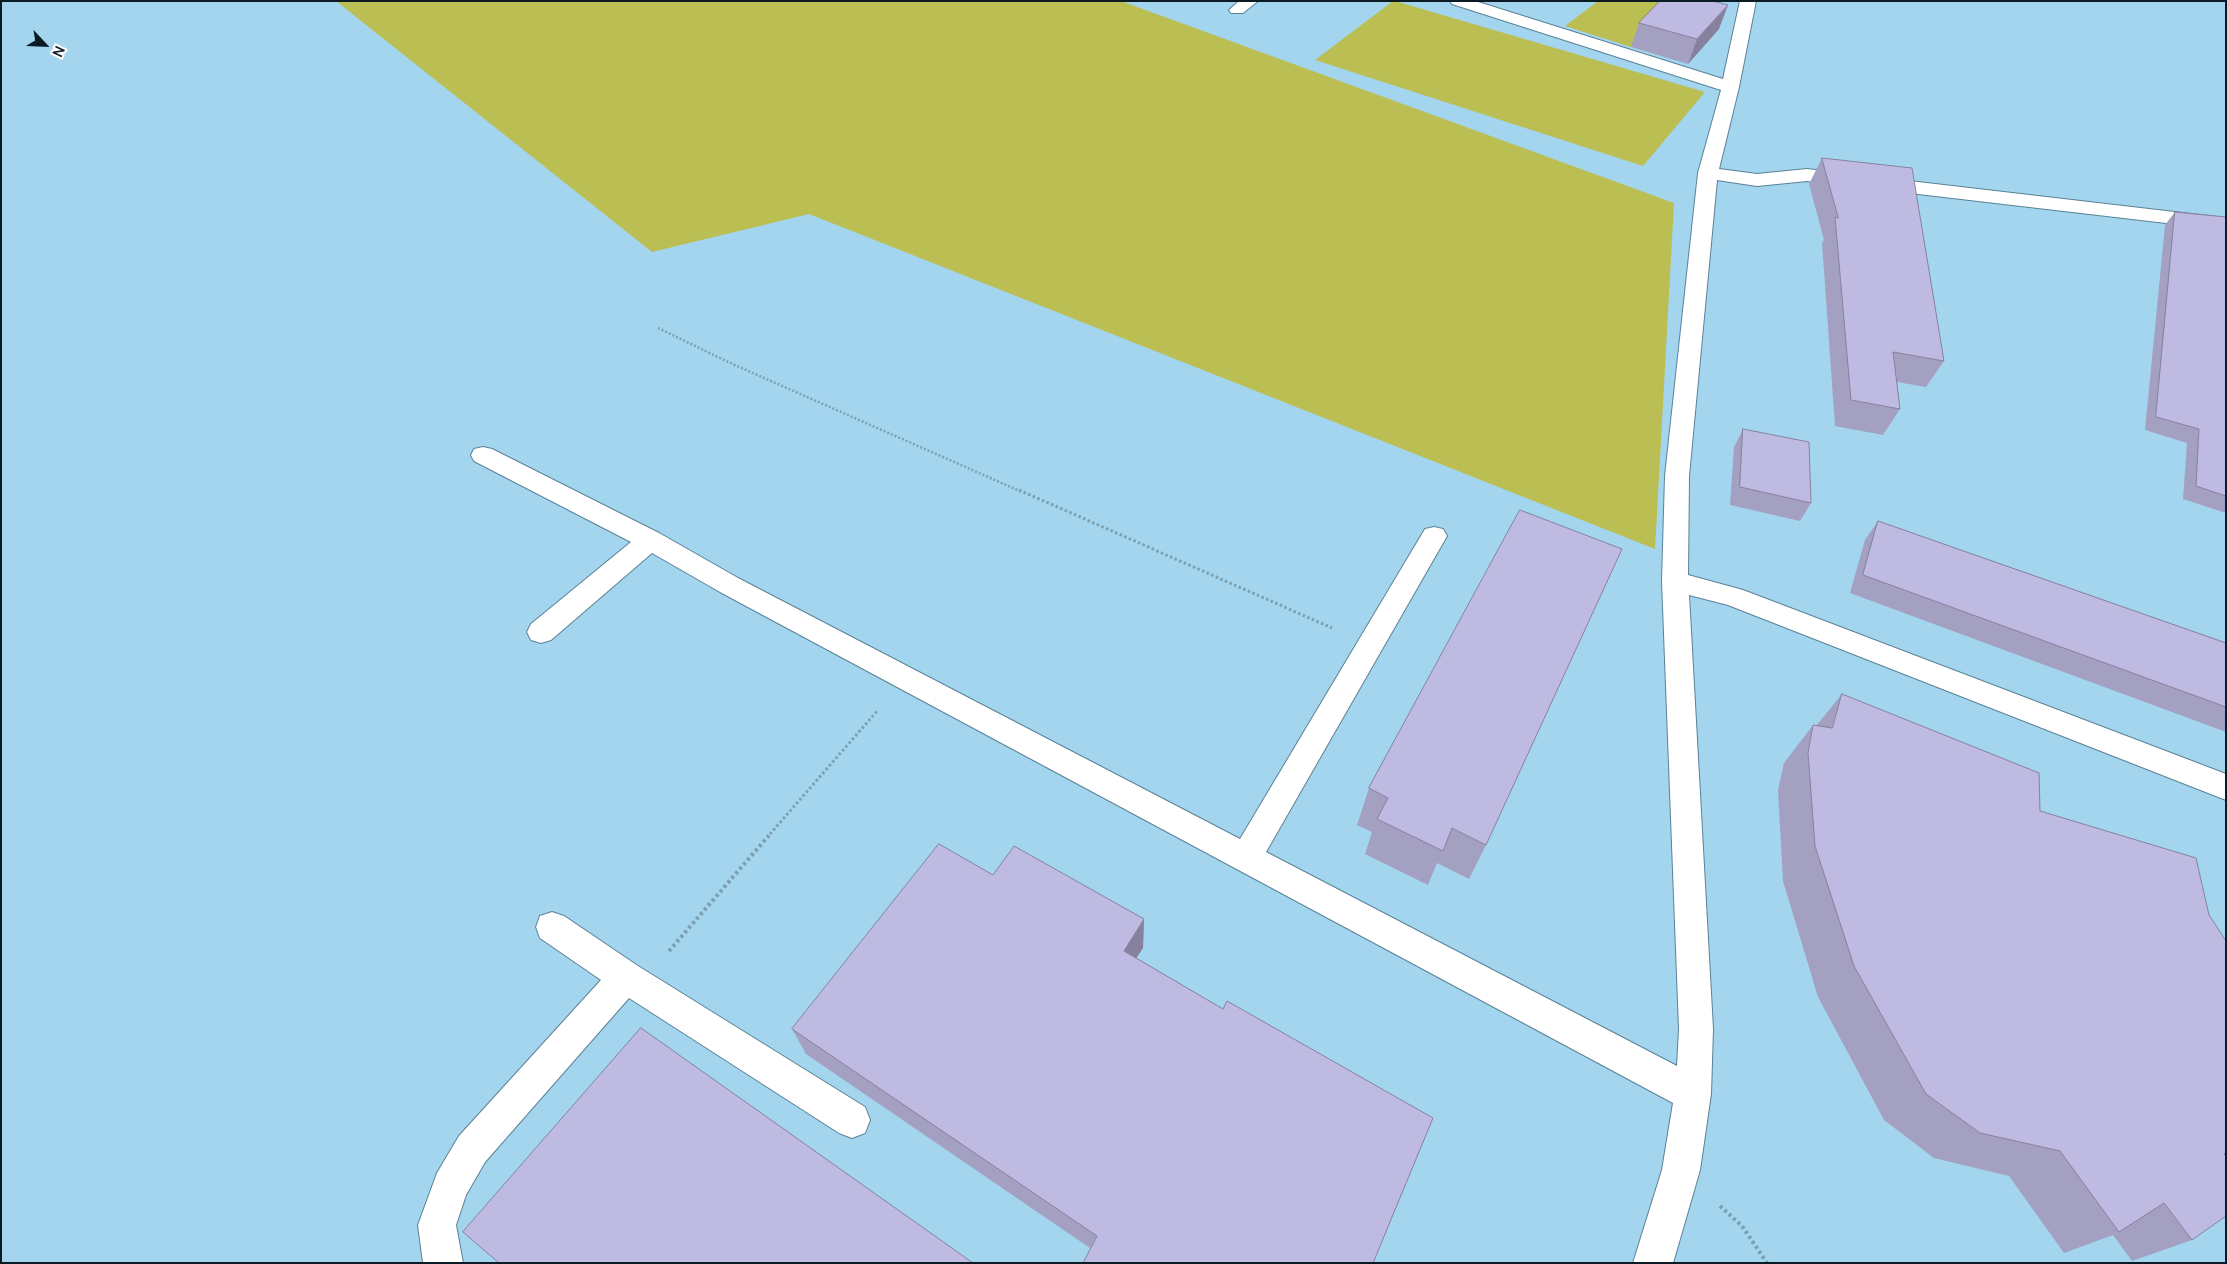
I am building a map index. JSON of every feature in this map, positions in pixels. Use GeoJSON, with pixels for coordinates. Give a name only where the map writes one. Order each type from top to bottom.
{"type":"FeatureCollection","features":[{"type":"Feature","properties":{"kind":"lane"},"geometry":{"type":"LineString","coordinates":[[1458,1],[1730,87]]}},
{"type":"Feature","properties":{"kind":"lane"},"geometry":{"type":"LineString","coordinates":[[1653,1263],[1681,1170],[1693,1094],[1696,1029],[1675,581],[1677,476],[1708,173],[1730,87],[1748,1]]}},
{"type":"Feature","properties":{"kind":"lane"},"geometry":{"type":"LineString","coordinates":[[1708,173],[1758,180],[1807,174],[2226,224]]}},
{"type":"Feature","properties":{"kind":"lane"},"geometry":{"type":"LineString","coordinates":[[483,456],[650,540],[729,585],[1693,1094]]}},
{"type":"Feature","properties":{"kind":"lane"},"geometry":{"type":"LineString","coordinates":[[1246,858],[1434,536]]}},
{"type":"Feature","properties":{"kind":"lane"},"geometry":{"type":"LineString","coordinates":[[541,632],[650,540]]}},
{"type":"Feature","properties":{"kind":"lane"},"geometry":{"type":"LineString","coordinates":[[1675,581],[1734,597],[2226,787]]}},
{"type":"Feature","properties":{"kind":"lane"},"geometry":{"type":"LineString","coordinates":[[552,927],[633,982],[852,1120]]}},
{"type":"Feature","properties":{"kind":"lane"},"geometry":{"type":"LineString","coordinates":[[443,1263],[437,1225],[450,1186],[472,1149],[633,982]]}},
{"type":"Feature","properties":{"kind":"path"},"geometry":{"type":"LineString","coordinates":[[658,328],[728,362],[1370,645]]}},
{"type":"Feature","properties":{"kind":"path"},"geometry":{"type":"LineString","coordinates":[[633,982],[906,678]]}},
{"type":"Feature","properties":{"kind":"path"},"geometry":{"type":"LineString","coordinates":[[1681,1170],[1742,1226],[1767,1263]]}},
{"type":"Feature","properties":{"kind":"shaded area"},"geometry":{"type":"Polygon","coordinates":[[[1,1],[2226,1],[2226,1263],[1,1263],[1,1]]]}},
{"type":"Feature","properties":{"kind":"shaded area"},"geometry":{"type":"Polygon","coordinates":[[[336,1],[1121,1],[1674,203],[1655,549],[809,214],[652,252],[336,1]]]}},
{"type":"Feature","properties":{"kind":"shaded area"},"geometry":{"type":"Polygon","coordinates":[[[1393,1],[1705,92],[1643,166],[1315,60],[1393,1]]]}},
{"type":"Feature","properties":{"kind":"shaded area"},"geometry":{"type":"Polygon","coordinates":[[[1598,1],[1684,1],[1663,14],[1631,47],[1565,26],[1598,1]]]}},
{"type":"Feature","properties":{"kind":"building"},"geometry":{"type":"Polygon","coordinates":[[[1660,1],[1712,1],[1728,5],[1697,39],[1639,23],[1660,1]]]}},
{"type":"Feature","properties":{"kind":"building"},"geometry":{"type":"Polygon","coordinates":[[[1822,158],[1912,168],[1944,361],[1893,352],[1900,409],[1851,400],[1835,217],[1838,218],[1822,158]]]}},
{"type":"Feature","properties":{"kind":"building"},"geometry":{"type":"Polygon","coordinates":[[[2175,212],[2226,217],[2226,496],[2196,486],[2199,429],[2156,417],[2175,212]]]}},
{"type":"Feature","properties":{"kind":"building"},"geometry":{"type":"Polygon","coordinates":[[[1743,429],[1809,442],[1811,503],[1740,487],[1743,429]]]}},
{"type":"Feature","properties":{"kind":"building"},"geometry":{"type":"Polygon","coordinates":[[[1520,510],[1622,549],[1486,845],[1452,828],[1443,851],[1377,819],[1388,798],[1369,788],[1520,510]]]}},
{"type":"Feature","properties":{"kind":"building"},"geometry":{"type":"Polygon","coordinates":[[[1878,521],[2226,643],[2226,707],[1863,575],[1878,521]]]}},
{"type":"Feature","properties":{"kind":"building"},"geometry":{"type":"Polygon","coordinates":[[[1842,694],[2039,773],[2040,811],[2196,858],[2209,915],[2226,941],[2226,1153],[2224,1154],[2226,1156],[2226,1216],[2192,1240],[2164,1203],[2119,1232],[2060,1151],[1980,1133],[1926,1094],[1854,966],[1815,846],[1808,753],[1813,725],[1832,728],[1842,694]]]}},
{"type":"Feature","properties":{"kind":"building"},"geometry":{"type":"Polygon","coordinates":[[[939,844],[993,875],[1014,846],[1144,919],[1124,951],[1223,1009],[1227,1001],[1433,1118],[1373,1263],[1083,1263],[1097,1236],[792,1029],[939,844]]]}},
{"type":"Feature","properties":{"kind":"building"},"geometry":{"type":"Polygon","coordinates":[[[641,1028],[973,1263],[499,1263],[463,1232],[641,1028]]]}}]}
